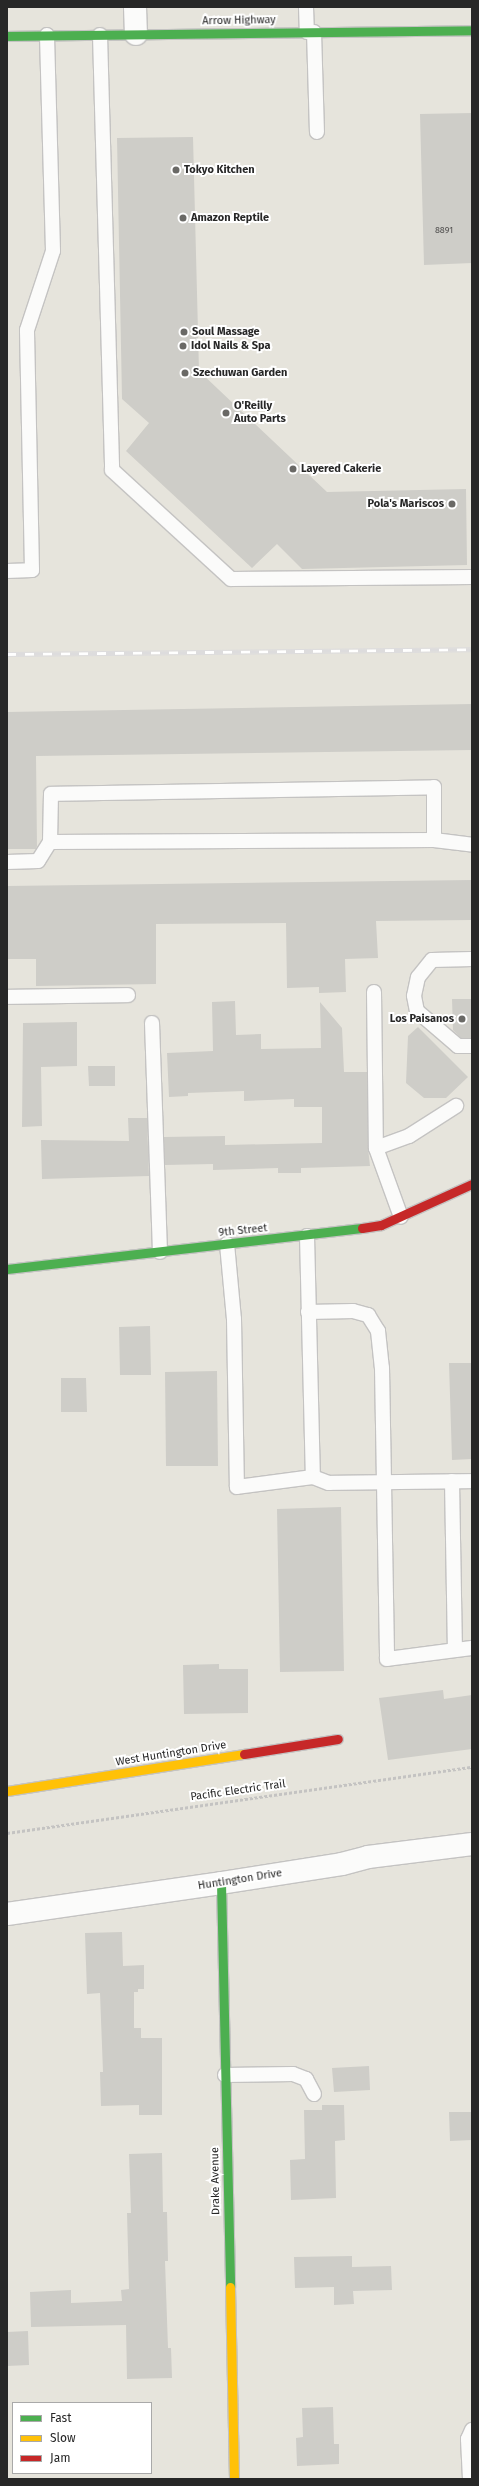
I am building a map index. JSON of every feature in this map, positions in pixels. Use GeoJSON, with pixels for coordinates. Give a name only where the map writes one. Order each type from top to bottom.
{"type":"FeatureCollection","features":[{"type":"Feature","properties":{"kind":"street"},"geometry":{"type":"LineString","coordinates":[[135,7],[136,34]]}},
{"type":"Feature","properties":{"kind":"street","name":"Arrow Highway"},"geometry":{"type":"LineString","coordinates":[[7,36],[472,30]]}},
{"type":"Feature","properties":{"kind":"street","name":"9th Street"},"geometry":{"type":"LineString","coordinates":[[7,1269],[307,1236],[381,1225],[472,1184]]}},
{"type":"Feature","properties":{"kind":"street","name":"West Huntington Drive"},"geometry":{"type":"LineString","coordinates":[[7,1792],[338,1739]]}},
{"type":"Feature","properties":{"kind":"street","name":"Huntington Drive"},"geometry":{"type":"LineString","coordinates":[[7,1914],[342,1864],[368,1857],[472,1844]]}},
{"type":"Feature","properties":{"kind":"street","name":"Drake Avenue"},"geometry":{"type":"LineString","coordinates":[[221,1883],[234,2479]]}},
{"type":"Feature","properties":{"kind":"lane"},"geometry":{"type":"LineString","coordinates":[[306,7],[310,32],[317,132]]}},
{"type":"Feature","properties":{"kind":"lane"},"geometry":{"type":"LineString","coordinates":[[100,35],[112,470],[232,579],[472,577]]}},
{"type":"Feature","properties":{"kind":"lane"},"geometry":{"type":"LineString","coordinates":[[7,571],[32,570],[27,330],[53,251],[47,36]]}},
{"type":"Feature","properties":{"kind":"lane"},"geometry":{"type":"LineString","coordinates":[[7,862],[38,861],[50,842],[51,794],[434,787],[434,840]]}},
{"type":"Feature","properties":{"kind":"lane"},"geometry":{"type":"LineString","coordinates":[[50,842],[434,840],[472,845]]}},
{"type":"Feature","properties":{"kind":"lane"},"geometry":{"type":"LineString","coordinates":[[472,960],[432,960],[418,977],[414,996],[417,1011],[458,1046],[472,1046]]}},
{"type":"Feature","properties":{"kind":"lane"},"geometry":{"type":"LineString","coordinates":[[374,992],[376,1148],[401,1217]]}},
{"type":"Feature","properties":{"kind":"lane"},"geometry":{"type":"LineString","coordinates":[[7,997],[128,995]]}},
{"type":"Feature","properties":{"kind":"lane"},"geometry":{"type":"LineString","coordinates":[[152,1023],[160,1252]]}},
{"type":"Feature","properties":{"kind":"lane"},"geometry":{"type":"LineString","coordinates":[[376,1148],[409,1136],[456,1106]]}},
{"type":"Feature","properties":{"kind":"lane"},"geometry":{"type":"LineString","coordinates":[[307,1236],[313,1477]]}},
{"type":"Feature","properties":{"kind":"lane"},"geometry":{"type":"LineString","coordinates":[[227,1244],[234,1319],[236,1487],[313,1477],[329,1483],[472,1480]]}},
{"type":"Feature","properties":{"kind":"lane"},"geometry":{"type":"LineString","coordinates":[[308,1312],[353,1312],[368,1315],[378,1331],[382,1351],[388,1659],[472,1648]]}},
{"type":"Feature","properties":{"kind":"lane"},"geometry":{"type":"LineString","coordinates":[[452,1481],[455,1650]]}},
{"type":"Feature","properties":{"kind":"lane"},"geometry":{"type":"LineString","coordinates":[[225,2075],[293,2074],[306,2079],[314,2094]]}},
{"type":"Feature","properties":{"kind":"lane"},"geometry":{"type":"LineString","coordinates":[[470,2479],[468,2439],[472,2430]]}},
{"type":"Feature","properties":{"kind":"path","name":"Pacific Electric Trail"},"geometry":{"type":"LineString","coordinates":[[7,1833],[472,1767]]}},
{"type":"Feature","properties":{"kind":"building"},"geometry":{"type":"Polygon","coordinates":[[[472,113],[472,263],[424,265],[420,114],[472,113]]]}},
{"type":"Feature","properties":{"kind":"building"},"geometry":{"type":"Polygon","coordinates":[[[193,137],[199,371],[327,492],[466,489],[467,565],[302,569],[277,544],[252,568],[126,451],[149,423],[122,399],[117,138],[193,137]]]}},
{"type":"Feature","properties":{"kind":"building"},"geometry":{"type":"Polygon","coordinates":[[[472,704],[472,750],[36,756],[37,846],[36,849],[7,849],[7,712],[472,704]]]}},
{"type":"Feature","properties":{"kind":"building"},"geometry":{"type":"Polygon","coordinates":[[[472,880],[472,920],[376,921],[378,958],[345,959],[346,992],[319,993],[319,987],[287,988],[286,923],[156,924],[156,984],[36,986],[36,959],[7,959],[7,886],[472,880]]]}},
{"type":"Feature","properties":{"kind":"building","name":"Los Paisanos"},"geometry":{"type":"Polygon","coordinates":[[[452,999],[472,999],[472,1038],[461,1038],[453,1030],[452,999]]]}},
{"type":"Feature","properties":{"kind":"building"},"geometry":{"type":"Polygon","coordinates":[[[235,1001],[236,1035],[261,1034],[261,1049],[321,1048],[320,1002],[342,1028],[344,1072],[367,1072],[368,1148],[370,1166],[301,1168],[301,1173],[278,1173],[278,1168],[213,1170],[213,1164],[165,1165],[164,1137],[225,1136],[225,1145],[322,1143],[322,1107],[294,1107],[294,1099],[244,1101],[244,1091],[188,1093],[188,1096],[169,1097],[167,1053],[213,1051],[212,1002],[235,1001]]]}},
{"type":"Feature","properties":{"kind":"building"},"geometry":{"type":"Polygon","coordinates":[[[77,1022],[77,1066],[41,1067],[42,1126],[22,1127],[23,1023],[77,1022]]]}},
{"type":"Feature","properties":{"kind":"building"},"geometry":{"type":"Polygon","coordinates":[[[418,1027],[468,1077],[446,1098],[424,1098],[406,1083],[408,1036],[418,1027]]]}},
{"type":"Feature","properties":{"kind":"building"},"geometry":{"type":"Polygon","coordinates":[[[88,1066],[115,1066],[115,1086],[89,1086],[88,1066]]]}},
{"type":"Feature","properties":{"kind":"building"},"geometry":{"type":"Polygon","coordinates":[[[128,1118],[147,1118],[149,1176],[42,1179],[41,1140],[129,1141],[128,1118]]]}},
{"type":"Feature","properties":{"kind":"building"},"geometry":{"type":"Polygon","coordinates":[[[150,1326],[151,1375],[120,1375],[119,1327],[150,1326]]]}},
{"type":"Feature","properties":{"kind":"building"},"geometry":{"type":"Polygon","coordinates":[[[449,1363],[472,1363],[472,1459],[452,1460],[449,1363]]]}},
{"type":"Feature","properties":{"kind":"building"},"geometry":{"type":"Polygon","coordinates":[[[217,1371],[218,1466],[166,1466],[165,1372],[217,1371]]]}},
{"type":"Feature","properties":{"kind":"building"},"geometry":{"type":"Polygon","coordinates":[[[61,1378],[86,1378],[87,1412],[61,1412],[61,1378]]]}},
{"type":"Feature","properties":{"kind":"building"},"geometry":{"type":"Polygon","coordinates":[[[341,1507],[344,1671],[280,1672],[277,1509],[341,1507]]]}},
{"type":"Feature","properties":{"kind":"building"},"geometry":{"type":"Polygon","coordinates":[[[219,1664],[219,1669],[248,1669],[248,1713],[184,1714],[183,1665],[219,1664]]]}},
{"type":"Feature","properties":{"kind":"building"},"geometry":{"type":"Polygon","coordinates":[[[443,1690],[444,1699],[472,1695],[472,1749],[388,1760],[379,1698],[443,1690]]]}},
{"type":"Feature","properties":{"kind":"building"},"geometry":{"type":"Polygon","coordinates":[[[122,1932],[123,1966],[144,1965],[144,1989],[138,1989],[138,1992],[134,1992],[134,2028],[141,2028],[141,2038],[162,2038],[162,2115],[139,2115],[139,2105],[101,2106],[100,2072],[103,2072],[100,1993],[87,1994],[85,1933],[122,1932]]]}},
{"type":"Feature","properties":{"kind":"building"},"geometry":{"type":"Polygon","coordinates":[[[369,2066],[370,2090],[334,2092],[332,2068],[369,2066]]]}},
{"type":"Feature","properties":{"kind":"building"},"geometry":{"type":"Polygon","coordinates":[[[322,2105],[344,2105],[345,2140],[335,2141],[336,2198],[291,2200],[290,2160],[305,2159],[304,2110],[322,2110],[322,2105]]]}},
{"type":"Feature","properties":{"kind":"building"},"geometry":{"type":"Polygon","coordinates":[[[449,2112],[472,2112],[472,2140],[450,2141],[449,2112]]]}},
{"type":"Feature","properties":{"kind":"building"},"geometry":{"type":"Polygon","coordinates":[[[162,2153],[163,2212],[167,2212],[168,2261],[165,2261],[168,2348],[171,2348],[172,2378],[127,2379],[126,2325],[31,2327],[30,2292],[71,2290],[71,2303],[122,2301],[121,2290],[129,2289],[127,2213],[131,2213],[129,2154],[162,2153]]]}},
{"type":"Feature","properties":{"kind":"building"},"geometry":{"type":"Polygon","coordinates":[[[352,2256],[352,2267],[391,2266],[392,2290],[353,2291],[354,2304],[334,2305],[334,2287],[295,2288],[294,2257],[352,2256]]]}},
{"type":"Feature","properties":{"kind":"building"},"geometry":{"type":"Polygon","coordinates":[[[28,2331],[29,2365],[7,2366],[7,2332],[28,2331]]]}},
{"type":"Feature","properties":{"kind":"building"},"geometry":{"type":"Polygon","coordinates":[[[333,2407],[334,2444],[339,2444],[339,2464],[297,2466],[296,2438],[303,2437],[302,2408],[333,2407]]]}},
{"type":"Feature","properties":{"kind":"railway"},"geometry":{"type":"LineString","coordinates":[[7,654],[472,649]]}},
{"type":"Feature","properties":{"kind":"traffic: fast"},"geometry":{"type":"LineString","coordinates":[[7,36],[472,30]]}},
{"type":"Feature","properties":{"kind":"traffic: fast"},"geometry":{"type":"LineString","coordinates":[[7,1269],[362,1228]]}},
{"type":"Feature","properties":{"kind":"traffic: fast"},"geometry":{"type":"LineString","coordinates":[[221,1883],[230,2287]]}},
{"type":"Feature","properties":{"kind":"traffic: slow"},"geometry":{"type":"LineString","coordinates":[[7,1791],[244,1754]]}},
{"type":"Feature","properties":{"kind":"traffic: slow"},"geometry":{"type":"LineString","coordinates":[[230,2287],[234,2479]]}},
{"type":"Feature","properties":{"kind":"traffic: jam"},"geometry":{"type":"LineString","coordinates":[[362,1228],[381,1225],[472,1184]]}},
{"type":"Feature","properties":{"kind":"traffic: jam"},"geometry":{"type":"LineString","coordinates":[[244,1754],[338,1739]]}},
{"type":"Feature","properties":{"kind":"place","name":"Tokyo Kitchen"},"geometry":{"type":"Point","coordinates":[176,170]}},
{"type":"Feature","properties":{"kind":"place","name":"Amazon Reptile"},"geometry":{"type":"Point","coordinates":[183,218]}},
{"type":"Feature","properties":{"kind":"place","name":"Soul Massage"},"geometry":{"type":"Point","coordinates":[184,332]}},
{"type":"Feature","properties":{"kind":"place","name":"Idol Nails & Spa"},"geometry":{"type":"Point","coordinates":[183,346]}},
{"type":"Feature","properties":{"kind":"place","name":"Szechuwan Garden"},"geometry":{"type":"Point","coordinates":[185,373]}},
{"type":"Feature","properties":{"kind":"place","name":"O'Reilly Auto Parts"},"geometry":{"type":"Point","coordinates":[226,413]}},
{"type":"Feature","properties":{"kind":"place","name":"Layered Cakerie"},"geometry":{"type":"Point","coordinates":[293,469]}},
{"type":"Feature","properties":{"kind":"place","name":"Pola's Mariscos"},"geometry":{"type":"Point","coordinates":[452,504]}},
{"type":"Feature","properties":{"kind":"place","name":"Los Paisanos"},"geometry":{"type":"Point","coordinates":[462,1019]}}]}
